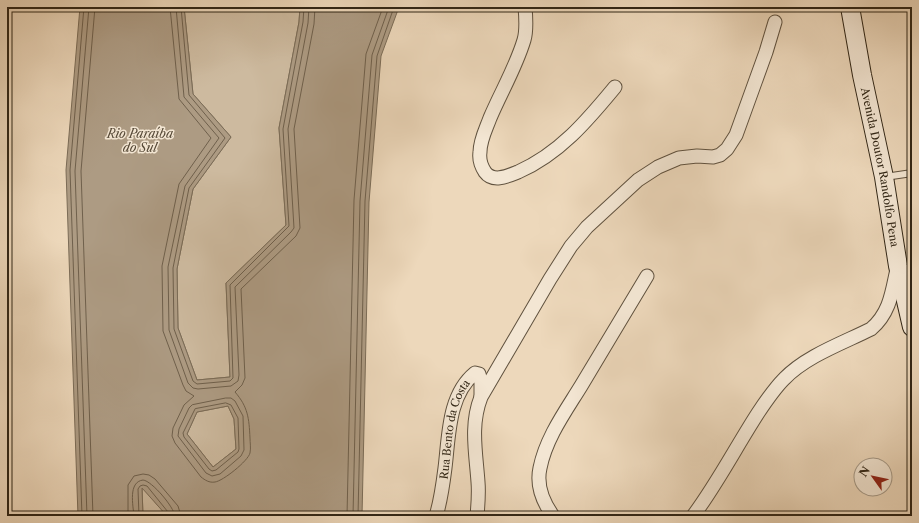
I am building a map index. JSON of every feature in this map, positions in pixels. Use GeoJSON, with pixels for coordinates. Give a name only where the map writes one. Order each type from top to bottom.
{"type":"FeatureCollection","features":[{"type":"Feature","properties":{"kind":"main road","name":"Avenida Doutor Randolfo Pena"},"geometry":{"type":"LineString","coordinates":[[850,7],[862,76],[884,177],[898,266],[912,323]]}},
{"type":"Feature","properties":{"kind":"street"},"geometry":{"type":"LineString","coordinates":[[525,7],[526,21],[524,39],[517,60],[483,134],[479,153],[481,167],[488,175],[496,179],[508,176],[549,155],[585,123],[615,87]]}},
{"type":"Feature","properties":{"kind":"street","name":"Rua Bento da Costa"},"geometry":{"type":"LineString","coordinates":[[477,516],[478,483],[474,436],[477,408],[481,397],[550,279],[571,246],[587,227],[638,180],[658,167],[679,158],[697,156],[713,157],[720,155],[727,149],[736,135],[766,52],[775,22]]}},
{"type":"Feature","properties":{"kind":"street"},"geometry":{"type":"LineString","coordinates":[[693,516],[703,503],[739,442],[767,400],[784,378],[807,361],[871,329],[879,322],[887,310],[898,266]]}},
{"type":"Feature","properties":{"kind":"street"},"geometry":{"type":"LineString","coordinates":[[553,516],[545,504],[539,488],[539,469],[546,447],[560,420],[647,276]]}},
{"type":"Feature","properties":{"kind":"street","name":"Rua Bento da Costa"},"geometry":{"type":"LineString","coordinates":[[436,516],[443,483],[454,410],[461,389],[475,373],[479,374],[481,378],[481,397]]}},
{"type":"Feature","properties":{"kind":"lane"},"geometry":{"type":"LineString","coordinates":[[884,177],[912,173]]}},
{"type":"Feature","properties":{"kind":"shaded area"},"geometry":{"type":"Polygon","coordinates":[[[184,7],[300,7],[299,22],[279,128],[286,225],[226,283],[230,377],[197,380],[178,328],[177,269],[193,189],[231,137],[193,94],[184,7]]]}},
{"type":"Feature","properties":{"kind":"shaded area"},"geometry":{"type":"Polygon","coordinates":[[[228,406],[234,419],[236,449],[213,467],[187,434],[197,412],[228,406]]]}},
{"type":"Feature","properties":{"kind":"shaded area"},"geometry":{"type":"Polygon","coordinates":[[[142,487],[167,516],[143,516],[142,487]]]}},
{"type":"Feature","properties":{"kind":"water","name":"Rio Paraíba do Sul"},"geometry":{"type":"Polygon","coordinates":[[[80,7],[184,7],[193,94],[231,137],[193,189],[177,269],[178,328],[197,380],[230,377],[226,283],[286,225],[279,128],[299,22],[300,7],[399,7],[381,56],[369,202],[362,516],[167,516],[142,488],[143,516],[78,516],[66,170],[80,7]],[[228,406],[197,412],[187,434],[213,467],[236,449],[234,419],[228,406]]]}}]}
